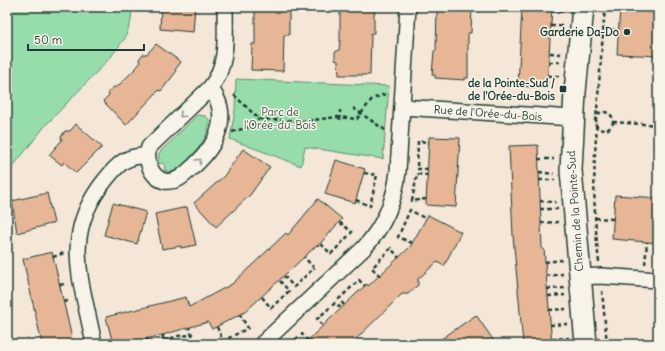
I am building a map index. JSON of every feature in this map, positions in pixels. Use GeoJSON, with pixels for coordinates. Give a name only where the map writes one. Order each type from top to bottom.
{"type":"FeatureCollection","features":[{"type":"Feature","properties":{"kind":"street"},"geometry":{"type":"LineString","coordinates":[[210,88],[219,102],[221,113],[217,135],[208,152],[177,180],[169,182],[155,176],[147,162],[146,156],[149,147],[210,88],[218,77],[224,56],[225,7]]}},
{"type":"Feature","properties":{"kind":"street"},"geometry":{"type":"LineString","coordinates":[[262,344],[364,248],[378,231],[388,212],[396,186],[408,7]]}},
{"type":"Feature","properties":{"kind":"street","name":"Chemin de la Pointe-Sud"},"geometry":{"type":"LineString","coordinates":[[575,9],[569,279],[578,341]]}},
{"type":"Feature","properties":{"kind":"street","name":"Rue de l'Orée-du-Bois"},"geometry":{"type":"LineString","coordinates":[[402,107],[573,118]]}},
{"type":"Feature","properties":{"kind":"street"},"geometry":{"type":"LineString","coordinates":[[94,344],[79,267],[77,242],[82,219],[90,201],[112,171],[130,157],[146,156]]}},
{"type":"Feature","properties":{"kind":"street"},"geometry":{"type":"LineString","coordinates":[[569,279],[601,276],[658,280]]}},
{"type":"Feature","properties":{"kind":"path","name":"Chemin de la Pointe-Sud"},"geometry":{"type":"LineString","coordinates":[[599,258],[595,218],[595,119],[605,7]]}},
{"type":"Feature","properties":{"kind":"path"},"geometry":{"type":"LineString","coordinates":[[552,11],[575,9]]}},
{"type":"Feature","properties":{"kind":"path"},"geometry":{"type":"LineString","coordinates":[[551,26],[567,26]]}},
{"type":"Feature","properties":{"kind":"path"},"geometry":{"type":"LineString","coordinates":[[604,29],[618,30]]}},
{"type":"Feature","properties":{"kind":"path"},"geometry":{"type":"LineString","coordinates":[[551,33],[566,33]]}},
{"type":"Feature","properties":{"kind":"path"},"geometry":{"type":"LineString","coordinates":[[550,54],[565,54]]}},
{"type":"Feature","properties":{"kind":"path"},"geometry":{"type":"LineString","coordinates":[[549,62],[564,62]]}},
{"type":"Feature","properties":{"kind":"path"},"geometry":{"type":"LineString","coordinates":[[548,76],[564,76]]}},
{"type":"Feature","properties":{"kind":"path"},"geometry":{"type":"LineString","coordinates":[[230,132],[249,127],[259,119],[304,121],[357,119],[372,99],[390,93]]}},
{"type":"Feature","properties":{"kind":"path"},"geometry":{"type":"LineString","coordinates":[[234,95],[259,119]]}},
{"type":"Feature","properties":{"kind":"path"},"geometry":{"type":"LineString","coordinates":[[353,108],[387,131]]}},
{"type":"Feature","properties":{"kind":"path"},"geometry":{"type":"LineString","coordinates":[[340,110],[340,119]]}},
{"type":"Feature","properties":{"kind":"path"},"geometry":{"type":"LineString","coordinates":[[604,111],[610,113],[613,122],[609,129],[603,130],[598,127],[595,119],[598,114],[604,111]]}},
{"type":"Feature","properties":{"kind":"path"},"geometry":{"type":"LineString","coordinates":[[613,122],[658,125]]}},
{"type":"Feature","properties":{"kind":"path"},"geometry":{"type":"LineString","coordinates":[[428,169],[417,169],[417,156],[418,141],[429,142]]}},
{"type":"Feature","properties":{"kind":"path"},"geometry":{"type":"LineString","coordinates":[[538,159],[558,159]]}},
{"type":"Feature","properties":{"kind":"path"},"geometry":{"type":"LineString","coordinates":[[539,172],[557,174]]}},
{"type":"Feature","properties":{"kind":"path"},"geometry":{"type":"LineString","coordinates":[[356,200],[370,206],[377,174],[364,173]]}},
{"type":"Feature","properties":{"kind":"path"},"geometry":{"type":"LineString","coordinates":[[426,199],[412,201],[417,174],[427,175]]}},
{"type":"Feature","properties":{"kind":"path"},"geometry":{"type":"LineString","coordinates":[[539,180],[557,180]]}},
{"type":"Feature","properties":{"kind":"path"},"geometry":{"type":"LineString","coordinates":[[540,201],[557,202]]}},
{"type":"Feature","properties":{"kind":"path"},"geometry":{"type":"LineString","coordinates":[[540,209],[558,209]]}},
{"type":"Feature","properties":{"kind":"path"},"geometry":{"type":"LineString","coordinates":[[412,243],[398,237],[410,210],[426,219]]}},
{"type":"Feature","properties":{"kind":"path"},"geometry":{"type":"LineString","coordinates":[[595,218],[613,219]]}},
{"type":"Feature","properties":{"kind":"path"},"geometry":{"type":"LineString","coordinates":[[321,244],[331,254],[352,232],[339,222]]}},
{"type":"Feature","properties":{"kind":"path"},"geometry":{"type":"LineString","coordinates":[[541,223],[558,222]]}},
{"type":"Feature","properties":{"kind":"path"},"geometry":{"type":"LineString","coordinates":[[645,264],[647,242]]}},
{"type":"Feature","properties":{"kind":"path"},"geometry":{"type":"LineString","coordinates":[[380,276],[372,268],[390,248],[399,258]]}},
{"type":"Feature","properties":{"kind":"path"},"geometry":{"type":"LineString","coordinates":[[284,276],[294,286],[314,268],[304,257]]}},
{"type":"Feature","properties":{"kind":"path"},"geometry":{"type":"LineString","coordinates":[[544,262],[562,260]]}},
{"type":"Feature","properties":{"kind":"path"},"geometry":{"type":"LineString","coordinates":[[546,276],[569,279]]}},
{"type":"Feature","properties":{"kind":"path"},"geometry":{"type":"LineString","coordinates":[[547,290],[569,279]]}},
{"type":"Feature","properties":{"kind":"path"},"geometry":{"type":"LineString","coordinates":[[262,297],[271,308],[289,291],[280,280]]}},
{"type":"Feature","properties":{"kind":"path"},"geometry":{"type":"LineString","coordinates":[[344,305],[339,299],[359,280],[365,286]]}},
{"type":"Feature","properties":{"kind":"path"},"geometry":{"type":"LineString","coordinates":[[548,296],[566,295]]}},
{"type":"Feature","properties":{"kind":"path"},"geometry":{"type":"LineString","coordinates":[[603,297],[607,344]]}},
{"type":"Feature","properties":{"kind":"path"},"geometry":{"type":"LineString","coordinates":[[322,325],[317,319],[335,303],[341,308]]}},
{"type":"Feature","properties":{"kind":"path"},"geometry":{"type":"LineString","coordinates":[[549,310],[567,308]]}},
{"type":"Feature","properties":{"kind":"path"},"geometry":{"type":"LineString","coordinates":[[217,327],[223,341],[248,328],[240,315]]}},
{"type":"Feature","properties":{"kind":"path"},"geometry":{"type":"LineString","coordinates":[[550,325],[569,324]]}},
{"type":"Feature","properties":{"kind":"path"},"geometry":{"type":"LineString","coordinates":[[163,335],[163,341],[178,336],[192,336],[189,327]]}},
{"type":"Feature","properties":{"kind":"path"},"geometry":{"type":"LineString","coordinates":[[290,344],[302,334],[308,340]]}},
{"type":"Feature","properties":{"kind":"path"},"geometry":{"type":"LineString","coordinates":[[146,338],[148,344]]}},
{"type":"Feature","properties":{"kind":"path"},"geometry":{"type":"LineString","coordinates":[[552,338],[578,341]]}},
{"type":"Feature","properties":{"kind":"green space"},"geometry":{"type":"Polygon","coordinates":[[[7,7],[132,7],[131,21],[125,38],[110,58],[45,126],[7,174],[7,7]]]}},
{"type":"Feature","properties":{"kind":"green space","name":"Parc de l'Orée-du-Bois"},"geometry":{"type":"Polygon","coordinates":[[[236,79],[389,86],[383,159],[305,147],[301,166],[230,139],[235,110],[236,79]]]}},
{"type":"Feature","properties":{"kind":"green space"},"geometry":{"type":"Polygon","coordinates":[[[197,115],[206,116],[209,120],[209,127],[202,142],[184,164],[171,172],[164,170],[165,166],[162,163],[158,164],[159,153],[197,115]]]}},
{"type":"Feature","properties":{"kind":"building"},"geometry":{"type":"Polygon","coordinates":[[[161,7],[195,7],[193,32],[160,29],[161,7]]]}},
{"type":"Feature","properties":{"kind":"building"},"geometry":{"type":"Polygon","coordinates":[[[437,7],[472,7],[471,33],[468,33],[468,78],[465,78],[465,80],[435,78],[435,75],[432,75],[434,51],[436,51],[437,7]]]}},
{"type":"Feature","properties":{"kind":"building"},"geometry":{"type":"Polygon","coordinates":[[[522,7],[552,7],[547,88],[518,86],[522,7]]]}},
{"type":"Feature","properties":{"kind":"building"},"geometry":{"type":"Polygon","coordinates":[[[620,8],[658,10],[658,56],[617,54],[620,8]]]}},
{"type":"Feature","properties":{"kind":"building"},"geometry":{"type":"Polygon","coordinates":[[[340,9],[374,9],[374,33],[371,33],[370,75],[339,75],[338,61],[335,60],[335,52],[339,50],[340,42],[340,9]]]}},
{"type":"Feature","properties":{"kind":"building"},"geometry":{"type":"Polygon","coordinates":[[[289,10],[289,35],[284,35],[283,71],[251,70],[252,44],[255,44],[255,11],[289,10]]]}},
{"type":"Feature","properties":{"kind":"building"},"geometry":{"type":"Polygon","coordinates":[[[156,44],[181,62],[175,70],[176,72],[161,91],[159,90],[126,125],[103,101],[109,95],[108,92],[114,87],[117,87],[136,68],[140,63],[139,59],[143,54],[147,54],[156,44]]]}},
{"type":"Feature","properties":{"kind":"building"},"geometry":{"type":"Polygon","coordinates":[[[76,124],[102,147],[76,173],[64,162],[62,165],[49,155],[62,140],[61,137],[65,131],[70,131],[76,124]]]}},
{"type":"Feature","properties":{"kind":"building"},"geometry":{"type":"Polygon","coordinates":[[[429,137],[460,138],[456,207],[426,205],[429,137]]]}},
{"type":"Feature","properties":{"kind":"building"},"geometry":{"type":"Polygon","coordinates":[[[538,145],[542,249],[544,249],[552,344],[523,344],[513,236],[509,146],[538,145]]]}},
{"type":"Feature","properties":{"kind":"building"},"geometry":{"type":"Polygon","coordinates":[[[243,149],[270,167],[250,195],[216,227],[194,203],[224,176],[243,149]]]}},
{"type":"Feature","properties":{"kind":"building"},"geometry":{"type":"Polygon","coordinates":[[[336,160],[365,169],[355,203],[325,194],[336,160]]]}},
{"type":"Feature","properties":{"kind":"building"},"geometry":{"type":"Polygon","coordinates":[[[47,193],[54,223],[17,233],[12,201],[47,193]]]}},
{"type":"Feature","properties":{"kind":"building"},"geometry":{"type":"Polygon","coordinates":[[[615,195],[658,198],[658,243],[612,239],[615,195]]]}},
{"type":"Feature","properties":{"kind":"building"},"geometry":{"type":"Polygon","coordinates":[[[318,199],[342,219],[318,246],[317,245],[245,312],[212,329],[208,322],[159,336],[124,344],[113,344],[106,317],[186,297],[189,307],[232,284],[286,233],[288,235],[318,199]]]}},
{"type":"Feature","properties":{"kind":"building"},"geometry":{"type":"Polygon","coordinates":[[[113,203],[146,212],[137,244],[104,235],[113,203]]]}},
{"type":"Feature","properties":{"kind":"building"},"geometry":{"type":"Polygon","coordinates":[[[187,207],[196,245],[181,248],[181,246],[162,249],[155,214],[187,207]]]}},
{"type":"Feature","properties":{"kind":"building"},"geometry":{"type":"Polygon","coordinates":[[[428,215],[461,232],[444,266],[437,262],[418,279],[418,285],[408,294],[402,294],[351,344],[304,344],[357,293],[367,284],[368,286],[410,247],[428,215]]]}},
{"type":"Feature","properties":{"kind":"building"},"geometry":{"type":"Polygon","coordinates":[[[52,252],[73,344],[42,344],[23,259],[52,252]]]}},
{"type":"Feature","properties":{"kind":"building"},"geometry":{"type":"Polygon","coordinates":[[[476,315],[496,344],[434,344],[476,315]]]}},
{"type":"Feature","properties":{"kind":"place","name":"Garderie Da-Do"},"geometry":{"type":"Point","coordinates":[627,32]}},
{"type":"Feature","properties":{"kind":"place","name":"de la Pointe-Sud / de l'Orée-du-Bois"},"geometry":{"type":"Point","coordinates":[563,89]}}]}
